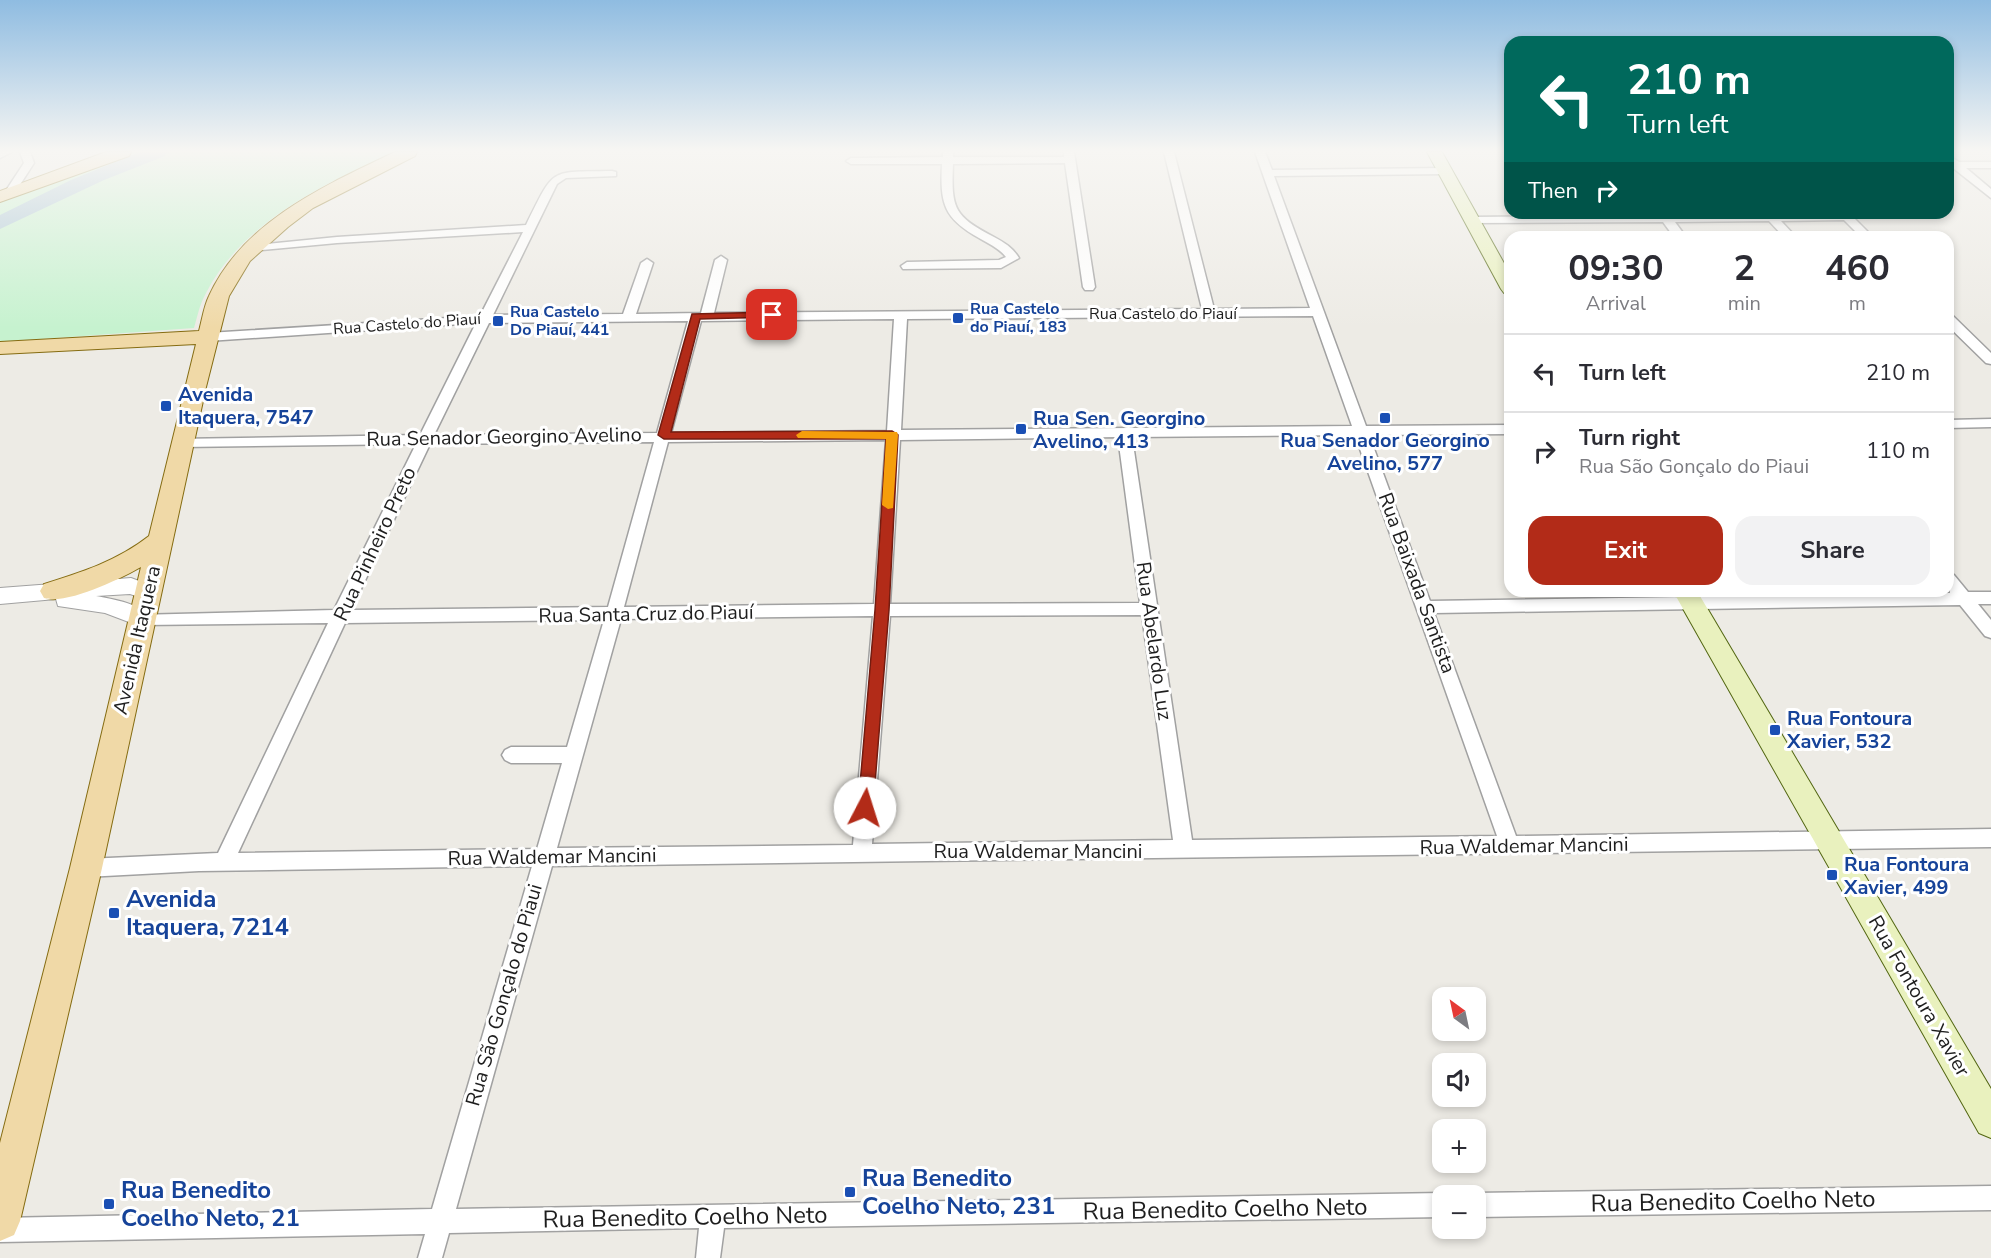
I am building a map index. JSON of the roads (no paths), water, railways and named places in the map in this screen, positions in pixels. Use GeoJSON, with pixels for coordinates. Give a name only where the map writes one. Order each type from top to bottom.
{"type":"FeatureCollection","features":[{"type":"Feature","properties":{"kind":"main road","name":"Avenida Itaquera"},"geometry":{"type":"LineString","coordinates":[[0,1221],[86,868],[159,541],[216,304],[225,282],[251,248],[298,211]]}},
{"type":"Feature","properties":{"kind":"main road"},"geometry":{"type":"LineString","coordinates":[[1466,211],[1504,278]]}},
{"type":"Feature","properties":{"kind":"main road","name":"Rua Castelo do Piauí"},"geometry":{"type":"LineString","coordinates":[[0,348],[208,336]]}},
{"type":"Feature","properties":{"kind":"main road"},"geometry":{"type":"LineString","coordinates":[[53,591],[107,575],[126,566],[159,541]]}},
{"type":"Feature","properties":{"kind":"main road","name":"Rua Fontoura Xavier"},"geometry":{"type":"LineString","coordinates":[[1688,597],[1991,1121]]}},
{"type":"Feature","properties":{"kind":"street","name":"Rua Pinheiro Preto"},"geometry":{"type":"LineString","coordinates":[[224,861],[426,438],[539,211]]}},
{"type":"Feature","properties":{"kind":"street"},"geometry":{"type":"LineString","coordinates":[[907,266],[1001,264],[1013,258],[1009,250],[974,231],[951,211]]}},
{"type":"Feature","properties":{"kind":"street"},"geometry":{"type":"LineString","coordinates":[[1077,211],[1089,286]]}},
{"type":"Feature","properties":{"kind":"street"},"geometry":{"type":"LineString","coordinates":[[1183,211],[1209,314]]}},
{"type":"Feature","properties":{"kind":"street","name":"Rua Baixada Santista"},"geometry":{"type":"LineString","coordinates":[[1281,211],[1426,607],[1510,846]]}},
{"type":"Feature","properties":{"kind":"street"},"geometry":{"type":"LineString","coordinates":[[1471,220],[1504,219]]}},
{"type":"Feature","properties":{"kind":"street"},"geometry":{"type":"LineString","coordinates":[[1773,219],[1784,231]]}},
{"type":"Feature","properties":{"kind":"street"},"geometry":{"type":"LineString","coordinates":[[1848,219],[1861,231]]}},
{"type":"Feature","properties":{"kind":"street"},"geometry":{"type":"LineString","coordinates":[[251,248],[337,240],[530,228]]}},
{"type":"Feature","properties":{"kind":"street","name":"Rua São Gonçalo do Piaui"},"geometry":{"type":"LineString","coordinates":[[430,1258],[664,435],[721,260]]}},
{"type":"Feature","properties":{"kind":"street"},"geometry":{"type":"LineString","coordinates":[[629,316],[647,263]]}},
{"type":"Feature","properties":{"kind":"street","name":"Rua Castelo do Piauí"},"geometry":{"type":"LineString","coordinates":[[208,336],[485,319],[1318,312]]}},
{"type":"Feature","properties":{"kind":"street"},"geometry":{"type":"LineString","coordinates":[[862,852],[882,610],[901,314]]}},
{"type":"Feature","properties":{"kind":"street"},"geometry":{"type":"LineString","coordinates":[[1954,324],[1991,360]]}},
{"type":"Feature","properties":{"kind":"street"},"geometry":{"type":"LineString","coordinates":[[1954,424],[1991,423]]}},
{"type":"Feature","properties":{"kind":"street","name":"Rua Senador Georgino Avelino"},"geometry":{"type":"LineString","coordinates":[[182,442],[664,435],[1504,429]]}},
{"type":"Feature","properties":{"kind":"street","name":"Rua Abelardo Luz"},"geometry":{"type":"LineString","coordinates":[[1124,432],[1184,850]]}},
{"type":"Feature","properties":{"kind":"street"},"geometry":{"type":"LineString","coordinates":[[5,596],[130,586],[145,605]]}},
{"type":"Feature","properties":{"kind":"street"},"geometry":{"type":"LineString","coordinates":[[1954,586],[1991,632]]}},
{"type":"Feature","properties":{"kind":"street"},"geometry":{"type":"LineString","coordinates":[[5,596],[117,607],[145,605]]}},
{"type":"Feature","properties":{"kind":"street"},"geometry":{"type":"LineString","coordinates":[[1426,607],[1688,597],[1991,598]]}},
{"type":"Feature","properties":{"kind":"street","name":"Rua Santa Cruz do Piauí"},"geometry":{"type":"LineString","coordinates":[[145,605],[340,617],[1150,609]]}},
{"type":"Feature","properties":{"kind":"street"},"geometry":{"type":"LineString","coordinates":[[511,755],[572,755]]}},
{"type":"Feature","properties":{"kind":"street","name":"Rua Waldemar Mancini"},"geometry":{"type":"LineString","coordinates":[[86,868],[224,861],[1831,842],[1991,838]]}},
{"type":"Feature","properties":{"kind":"street","name":"Rua Benedito Coelho Neto"},"geometry":{"type":"LineString","coordinates":[[1486,1205],[1991,1198]]}},
{"type":"Feature","properties":{"kind":"street","name":"Rua Benedito Coelho Neto"},"geometry":{"type":"LineString","coordinates":[[0,1230],[1432,1205]]}},
{"type":"Feature","properties":{"kind":"street"},"geometry":{"type":"LineString","coordinates":[[708,1258],[713,1216]]}},
{"type":"Feature","properties":{"kind":"waterway"},"geometry":{"type":"LineString","coordinates":[[0,223],[23,211]]}},
{"type":"Feature","properties":{"kind":"place","name":"Rua Castelo do Piauí, 183"},"geometry":{"type":"Point","coordinates":[958,318]}},
{"type":"Feature","properties":{"kind":"place","name":"Rua Castelo Do Piauí, 441"},"geometry":{"type":"Point","coordinates":[498,321]}},
{"type":"Feature","properties":{"kind":"place","name":"Avenida Itaquera, 7547"},"geometry":{"type":"Point","coordinates":[166,406]}},
{"type":"Feature","properties":{"kind":"place","name":"Rua Senador Georgino Avelino, 577"},"geometry":{"type":"Point","coordinates":[1385,418]}},
{"type":"Feature","properties":{"kind":"place","name":"Rua Sen. Georgino Avelino, 413"},"geometry":{"type":"Point","coordinates":[1021,429]}},
{"type":"Feature","properties":{"kind":"place","name":"Rua Fontoura Xavier, 532"},"geometry":{"type":"Point","coordinates":[1775,730]}},
{"type":"Feature","properties":{"kind":"place","name":"Rua Fontoura Xavier, 499"},"geometry":{"type":"Point","coordinates":[1832,875]}},
{"type":"Feature","properties":{"kind":"place","name":"Avenida Itaquera, 7214"},"geometry":{"type":"Point","coordinates":[114,913]}},
{"type":"Feature","properties":{"kind":"place","name":"Rua Benedito Coelho Neto, 231"},"geometry":{"type":"Point","coordinates":[850,1192]}},
{"type":"Feature","properties":{"kind":"place","name":"Rua Benedito Coelho Neto, 21"},"geometry":{"type":"Point","coordinates":[109,1204]}}]}
